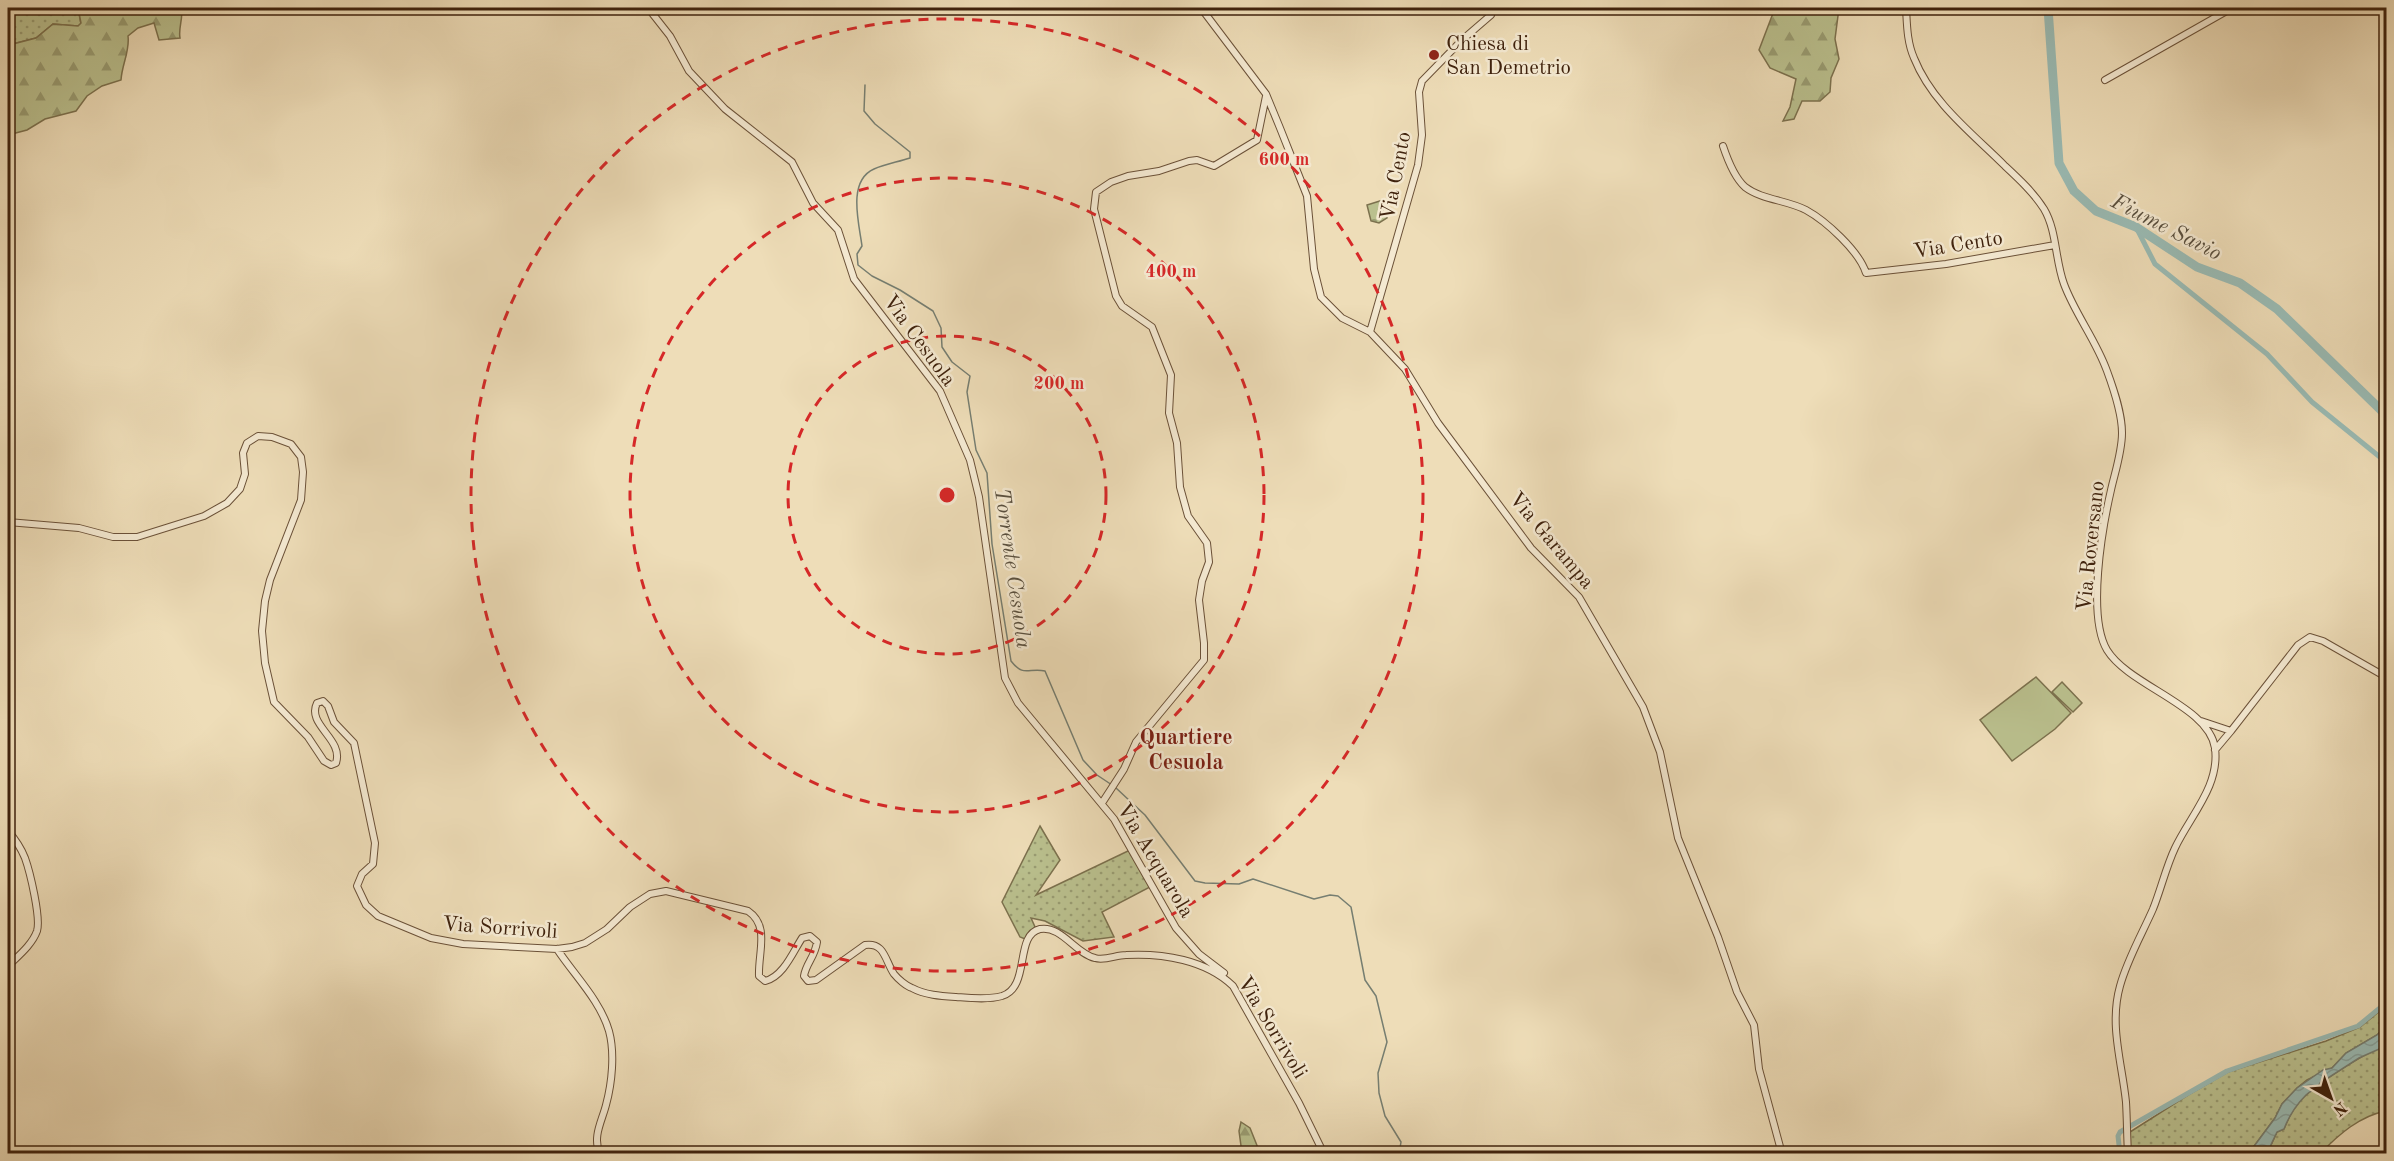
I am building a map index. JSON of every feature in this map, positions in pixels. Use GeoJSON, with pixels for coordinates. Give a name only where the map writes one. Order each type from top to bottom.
{"type":"FeatureCollection","features":[{"type":"Feature","properties":{"kind":"street","name":"Via Cesuola"},"geometry":{"type":"LineString","coordinates":[[648,8],[670,36],[689,71],[725,109],[792,162],[813,203],[838,230],[854,279],[940,391],[970,460],[979,496],[1005,678],[1018,703],[1102,803]]}},
{"type":"Feature","properties":{"kind":"street","name":"Via Garampa"},"geometry":{"type":"LineString","coordinates":[[1201,8],[1266,94],[1307,195],[1314,269],[1321,297],[1342,318],[1370,332],[1404,369],[1438,423],[1531,548],[1579,597],[1643,707],[1660,752],[1678,838],[1718,936],[1737,992],[1755,1024],[1759,1069],[1782,1154]]}},
{"type":"Feature","properties":{"kind":"street","name":"Via Roversano"},"geometry":{"type":"LineString","coordinates":[[1906,8],[1907,34],[1914,59],[1938,102],[2030,191],[2050,220],[2063,281],[2071,303],[2106,368],[2120,417],[2122,435],[2106,512],[2098,586],[2097,621],[2101,636],[2108,651],[2120,665],[2200,720],[2212,737],[2215,750]]}},
{"type":"Feature","properties":{"kind":"street"},"geometry":{"type":"LineString","coordinates":[[2105,80],[2232,8]]}},
{"type":"Feature","properties":{"kind":"street"},"geometry":{"type":"LineString","coordinates":[[2312,8],[2351,11],[2386,8]]}},
{"type":"Feature","properties":{"kind":"street","name":"Via Cento"},"geometry":{"type":"LineString","coordinates":[[1370,332],[1418,165],[1422,135],[1419,92],[1422,81],[1462,40],[1491,15]]}},
{"type":"Feature","properties":{"kind":"street","name":"Via Acquarola"},"geometry":{"type":"LineString","coordinates":[[1233,986],[1223,971],[1198,954],[1176,928],[1114,819],[1102,803],[1124,769],[1136,742],[1204,660],[1199,600],[1202,581],[1209,562],[1207,543],[1188,516],[1180,488],[1177,442],[1169,413],[1171,375],[1152,327],[1122,306],[1116,296],[1096,220],[1095,199],[1096,192],[1128,176],[1159,171],[1197,160],[1214,166],[1224,161],[1257,140],[1266,94]]}},
{"type":"Feature","properties":{"kind":"street","name":"Via Cento"},"geometry":{"type":"LineString","coordinates":[[1723,146],[1727,158],[1745,186],[1776,201],[1805,210],[1824,223],[1863,263],[1866,273],[1946,264],[2055,245]]}},
{"type":"Feature","properties":{"kind":"street","name":"Via Sorrivoli"},"geometry":{"type":"LineString","coordinates":[[8,522],[79,528],[112,537],[137,537],[204,516],[227,503],[240,489],[245,474],[243,453],[247,443],[258,436],[272,437],[291,444],[301,457],[303,472],[301,500],[265,601],[261,631],[265,663],[274,702],[308,737],[324,761],[331,765],[336,763],[339,756],[334,743],[316,719],[314,709],[317,703],[323,701],[328,706],[334,722],[354,743],[375,843],[373,864],[362,873],[357,886],[366,905],[378,916],[430,938],[463,944],[557,949],[585,943],[650,894],[666,891],[748,910],[756,916],[762,927],[759,976],[765,981],[779,973],[802,938],[810,936],[817,942],[816,953],[805,971],[804,976],[808,981],[816,980],[865,945],[873,944],[882,949],[895,975],[911,988],[936,996],[976,998],[1001,996],[1010,992],[1017,984],[1027,941],[1035,932],[1042,929],[1056,932],[1084,955],[1098,959],[1127,955],[1167,957],[1205,966],[1221,974],[1233,986],[1299,1102],[1324,1154]]}},
{"type":"Feature","properties":{"kind":"street"},"geometry":{"type":"LineString","coordinates":[[2128,1154],[2126,1102],[2116,1032],[2116,1010],[2120,985],[2155,904],[2174,849],[2198,811],[2209,785],[2215,750],[2298,645],[2310,637],[2323,641],[2386,677]]}},
{"type":"Feature","properties":{"kind":"street"},"geometry":{"type":"LineString","coordinates":[[2200,720],[2231,731]]}},
{"type":"Feature","properties":{"kind":"street"},"geometry":{"type":"LineString","coordinates":[[8,831],[25,858],[38,918],[37,931],[30,944],[8,966]]}},
{"type":"Feature","properties":{"kind":"street"},"geometry":{"type":"LineString","coordinates":[[557,949],[601,1010],[609,1032],[612,1058],[607,1103],[596,1140],[600,1154]]}},
{"type":"Feature","properties":{"kind":"green space"},"geometry":{"type":"Polygon","coordinates":[[[8,8],[78,8],[81,24],[78,26],[53,24],[36,38],[13,44],[8,57],[8,8]]]}},
{"type":"Feature","properties":{"kind":"green space"},"geometry":{"type":"Polygon","coordinates":[[[78,8],[181,8],[180,38],[159,40],[154,23],[138,28],[128,36],[121,80],[102,86],[87,96],[76,111],[45,119],[27,130],[8,135],[8,57],[13,44],[36,38],[53,24],[78,26],[81,23],[78,8]]]}},
{"type":"Feature","properties":{"kind":"green space"},"geometry":{"type":"Polygon","coordinates":[[[1775,8],[1839,8],[1835,39],[1839,59],[1831,78],[1830,92],[1820,101],[1802,101],[1794,119],[1783,121],[1790,107],[1796,79],[1770,68],[1759,50],[1775,8]]]}},
{"type":"Feature","properties":{"kind":"green space"},"geometry":{"type":"Polygon","coordinates":[[[1383,200],[1387,218],[1379,223],[1371,221],[1367,205],[1383,200]]]}},
{"type":"Feature","properties":{"kind":"green space"},"geometry":{"type":"Polygon","coordinates":[[[2036,677],[2071,713],[2055,729],[2012,761],[1980,720],[2036,677]]]}},
{"type":"Feature","properties":{"kind":"green space"},"geometry":{"type":"Polygon","coordinates":[[[2062,682],[2082,703],[2073,712],[2052,692],[2062,682]]]}},
{"type":"Feature","properties":{"kind":"green space"},"geometry":{"type":"Polygon","coordinates":[[[1040,826],[1060,860],[1036,895],[1130,850],[1150,887],[1102,912],[1114,937],[1083,941],[1045,921],[1031,918],[1036,929],[1025,939],[1020,937],[1002,902],[1040,826]]]}},
{"type":"Feature","properties":{"kind":"green space"},"geometry":{"type":"Polygon","coordinates":[[[2386,1006],[2386,1026],[2377,1035],[2346,1053],[2332,1068],[2307,1080],[2297,1088],[2282,1104],[2275,1118],[2249,1153],[2130,1154],[2130,1132],[2188,1095],[2228,1072],[2326,1041],[2360,1027],[2386,1006]]]}},
{"type":"Feature","properties":{"kind":"green space"},"geometry":{"type":"Polygon","coordinates":[[[2386,1046],[2386,1111],[2367,1117],[2351,1127],[2321,1153],[2267,1154],[2277,1132],[2284,1129],[2303,1097],[2345,1067],[2368,1053],[2386,1046]]]}},
{"type":"Feature","properties":{"kind":"green space"},"geometry":{"type":"Polygon","coordinates":[[[1241,1122],[1250,1128],[1260,1153],[1242,1153],[1239,1131],[1241,1122]]]}},
{"type":"Feature","properties":{"kind":"water"},"geometry":{"type":"Polygon","coordinates":[[[2386,1026],[2386,1046],[2359,1058],[2320,1083],[2296,1107],[2284,1129],[2277,1132],[2267,1153],[2249,1153],[2275,1118],[2282,1104],[2297,1088],[2323,1070],[2332,1068],[2346,1053],[2377,1035],[2386,1026]]]}},
{"type":"Feature","properties":{"kind":"waterway","name":"Fiume Savio"},"geometry":{"type":"LineString","coordinates":[[2048,8],[2059,163],[2074,191],[2096,211],[2136,227],[2197,267],[2240,283],[2277,309],[2386,415]]}},
{"type":"Feature","properties":{"kind":"waterway","name":"Torrente Cesuola"},"geometry":{"type":"LineString","coordinates":[[865,85],[864,111],[875,124],[910,152],[910,158],[874,169],[860,183],[857,215],[862,246],[857,254],[858,265],[872,276],[933,311],[941,328],[942,347],[952,362],[970,376],[967,392],[976,450],[987,473],[992,544],[1011,661],[1023,671],[1045,671],[1083,760],[1097,775],[1112,785]]}},
{"type":"Feature","properties":{"kind":"waterway"},"geometry":{"type":"LineString","coordinates":[[2136,227],[2155,264],[2267,354],[2312,402],[2386,462]]}},
{"type":"Feature","properties":{"kind":"waterway","name":"Torrente Cesuola"},"geometry":{"type":"LineString","coordinates":[[1116,788],[1145,815],[1195,881],[1239,884],[1253,879],[1314,899],[1330,895],[1338,896],[1351,907],[1365,980],[1376,996],[1387,1042],[1378,1073],[1379,1093],[1385,1116],[1401,1142],[1399,1154]]}},
{"type":"Feature","properties":{"kind":"waterway"},"geometry":{"type":"LineString","coordinates":[[2120,1154],[2118,1136],[2120,1132],[2227,1071],[2358,1026],[2386,1003]]}},
{"type":"Feature","properties":{"kind":"place","name":"Chiesa di San Demetrio"},"geometry":{"type":"Point","coordinates":[1434,55]}},
{"type":"Feature","properties":{"kind":"district","name":"Quartiere Cesuola"},"geometry":{"type":"Point","coordinates":[1186,748]}}]}
